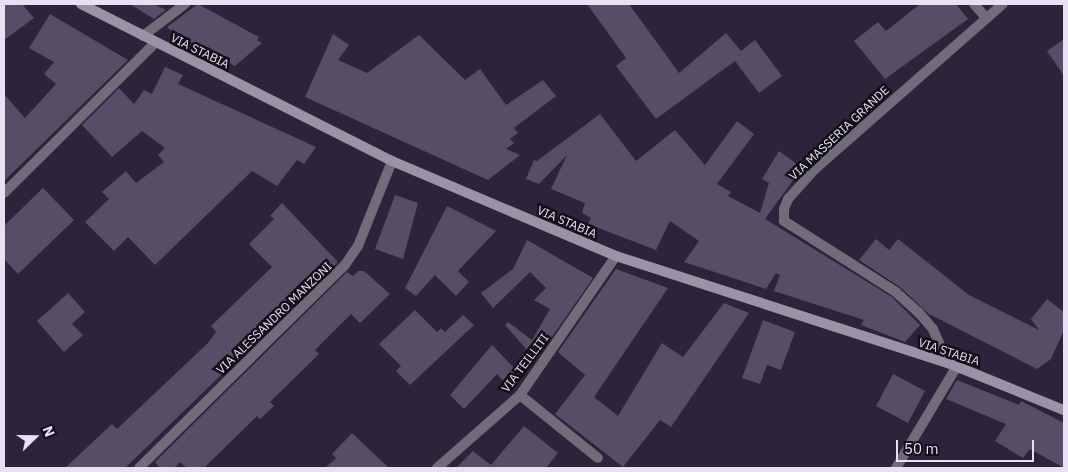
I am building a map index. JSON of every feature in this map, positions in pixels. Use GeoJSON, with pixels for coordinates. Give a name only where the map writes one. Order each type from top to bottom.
{"type":"FeatureCollection","features":[{"type":"Feature","properties":{"kind":"main road","name":"VIA STABIA"},"geometry":{"type":"LineString","coordinates":[[81,4],[392,161],[616,256],[952,365],[1064,410]]}},
{"type":"Feature","properties":{"kind":"street"},"geometry":{"type":"LineString","coordinates":[[142,36],[185,4]]}},
{"type":"Feature","properties":{"kind":"street"},"geometry":{"type":"LineString","coordinates":[[974,4],[986,18]]}},
{"type":"Feature","properties":{"kind":"street","name":"VIA MASSERIA GRANDE"},"geometry":{"type":"LineString","coordinates":[[952,365],[933,329],[918,312],[896,292],[784,221],[784,209],[788,199],[815,169],[1003,4]]}},
{"type":"Feature","properties":{"kind":"street"},"geometry":{"type":"LineString","coordinates":[[4,192],[155,43]]}},
{"type":"Feature","properties":{"kind":"street","name":"VIA ALESSANDRO MANZONI"},"geometry":{"type":"LineString","coordinates":[[138,468],[345,265],[358,246],[392,161]]}},
{"type":"Feature","properties":{"kind":"street","name":"VIA TEILLITI"},"geometry":{"type":"LineString","coordinates":[[437,468],[520,395],[616,256]]}},
{"type":"Feature","properties":{"kind":"street"},"geometry":{"type":"LineString","coordinates":[[896,468],[952,365]]}},
{"type":"Feature","properties":{"kind":"street"},"geometry":{"type":"LineString","coordinates":[[520,395],[598,458]]}},
{"type":"Feature","properties":{"kind":"building"},"geometry":{"type":"Polygon","coordinates":[[[4,4],[22,4],[34,18],[4,40],[4,4]]]}},
{"type":"Feature","properties":{"kind":"building"},"geometry":{"type":"Polygon","coordinates":[[[130,4],[154,4],[166,10],[154,19],[130,4]]]}},
{"type":"Feature","properties":{"kind":"building"},"geometry":{"type":"Polygon","coordinates":[[[198,4],[259,37],[257,40],[262,43],[235,66],[172,32],[167,27],[198,4]]]}},
{"type":"Feature","properties":{"kind":"building"},"geometry":{"type":"Polygon","coordinates":[[[587,4],[629,4],[679,73],[726,33],[741,51],[755,40],[782,76],[759,93],[735,61],[656,119],[616,66],[626,58],[587,4]]]}},
{"type":"Feature","properties":{"kind":"building"},"geometry":{"type":"Polygon","coordinates":[[[920,4],[956,4],[968,19],[885,79],[854,41],[878,22],[886,31],[920,4]]]}},
{"type":"Feature","properties":{"kind":"building"},"geometry":{"type":"Polygon","coordinates":[[[50,14],[128,60],[4,181],[4,94],[25,118],[56,84],[44,74],[54,62],[29,48],[50,14]]]}},
{"type":"Feature","properties":{"kind":"building"},"geometry":{"type":"Polygon","coordinates":[[[333,34],[349,45],[338,60],[367,73],[419,35],[465,80],[480,69],[506,105],[543,80],[556,96],[514,128],[518,133],[510,139],[514,143],[506,149],[520,155],[488,180],[305,97],[333,34]]]}},
{"type":"Feature","properties":{"kind":"building"},"geometry":{"type":"Polygon","coordinates":[[[1064,39],[1064,76],[1047,51],[1064,39]]]}},
{"type":"Feature","properties":{"kind":"building"},"geometry":{"type":"Polygon","coordinates":[[[165,67],[183,75],[178,84],[316,147],[304,164],[297,160],[277,186],[252,171],[155,265],[128,237],[114,251],[85,222],[109,199],[102,192],[126,171],[136,183],[164,162],[158,155],[165,148],[142,131],[112,157],[82,125],[119,88],[134,104],[144,90],[152,94],[165,67]]]}},
{"type":"Feature","properties":{"kind":"building"},"geometry":{"type":"Polygon","coordinates":[[[600,114],[636,161],[675,130],[705,165],[737,121],[754,134],[717,184],[731,192],[728,196],[760,213],[769,183],[762,179],[779,151],[802,168],[765,219],[892,297],[920,325],[905,342],[861,325],[864,320],[774,291],[780,275],[776,273],[766,289],[684,262],[699,241],[670,221],[656,250],[588,224],[591,218],[582,213],[585,203],[551,189],[567,155],[539,184],[526,179],[534,160],[537,161],[600,114]]]}},
{"type":"Feature","properties":{"kind":"building"},"geometry":{"type":"Polygon","coordinates":[[[43,188],[74,220],[18,274],[4,259],[4,226],[43,188]]]}},
{"type":"Feature","properties":{"kind":"building"},"geometry":{"type":"Polygon","coordinates":[[[395,195],[418,203],[403,259],[375,249],[395,195]]]}},
{"type":"Feature","properties":{"kind":"building"},"geometry":{"type":"Polygon","coordinates":[[[282,203],[338,262],[125,468],[65,468],[112,424],[117,429],[208,343],[216,332],[211,326],[272,267],[249,244],[274,219],[270,216],[282,203]]]}},
{"type":"Feature","properties":{"kind":"building"},"geometry":{"type":"Polygon","coordinates":[[[447,206],[496,231],[458,271],[469,282],[456,296],[435,275],[416,296],[405,288],[447,206]]]}},
{"type":"Feature","properties":{"kind":"building"},"geometry":{"type":"Polygon","coordinates":[[[876,239],[889,250],[898,239],[969,295],[1039,330],[1031,319],[1047,299],[1064,312],[1064,330],[1051,359],[1037,369],[929,314],[900,287],[859,260],[876,239]]]}},
{"type":"Feature","properties":{"kind":"building"},"geometry":{"type":"Polygon","coordinates":[[[527,240],[593,278],[536,360],[505,325],[508,322],[532,340],[550,309],[534,300],[546,288],[530,272],[493,308],[481,293],[513,269],[527,240]]]}},
{"type":"Feature","properties":{"kind":"building"},"geometry":{"type":"Polygon","coordinates":[[[616,269],[668,288],[594,397],[618,416],[662,343],[683,357],[724,303],[749,313],[671,427],[660,420],[623,467],[555,414],[585,375],[558,352],[616,269]]]}},
{"type":"Feature","properties":{"kind":"building"},"geometry":{"type":"Polygon","coordinates":[[[358,271],[364,271],[390,294],[360,323],[351,314],[315,350],[319,354],[270,402],[274,406],[260,419],[257,416],[204,468],[187,468],[180,462],[174,468],[160,468],[155,462],[347,272],[353,276],[358,271]]]}},
{"type":"Feature","properties":{"kind":"building"},"geometry":{"type":"Polygon","coordinates":[[[68,293],[85,312],[72,324],[83,335],[64,352],[37,321],[68,293]]]}},
{"type":"Feature","properties":{"kind":"building"},"geometry":{"type":"Polygon","coordinates":[[[415,310],[437,332],[441,328],[445,332],[463,315],[474,325],[410,385],[396,371],[401,366],[379,344],[415,310]]]}},
{"type":"Feature","properties":{"kind":"building"},"geometry":{"type":"Polygon","coordinates":[[[763,320],[795,332],[781,370],[767,365],[760,384],[742,378],[763,320]]]}},
{"type":"Feature","properties":{"kind":"building"},"geometry":{"type":"Polygon","coordinates":[[[492,345],[517,371],[505,383],[497,374],[464,409],[450,395],[492,345]]]}},
{"type":"Feature","properties":{"kind":"building"},"geometry":{"type":"Polygon","coordinates":[[[893,374],[925,391],[908,423],[876,406],[893,374]]]}},
{"type":"Feature","properties":{"kind":"building"},"geometry":{"type":"Polygon","coordinates":[[[957,380],[1019,405],[1021,401],[1064,423],[1064,468],[1030,449],[1023,458],[995,441],[1006,424],[946,399],[957,380]]]}},
{"type":"Feature","properties":{"kind":"building"},"geometry":{"type":"Polygon","coordinates":[[[524,426],[558,453],[546,468],[456,468],[473,451],[491,465],[524,426]]]}},
{"type":"Feature","properties":{"kind":"building"},"geometry":{"type":"Polygon","coordinates":[[[352,433],[389,468],[325,468],[336,458],[332,454],[352,433]]]}}]}
